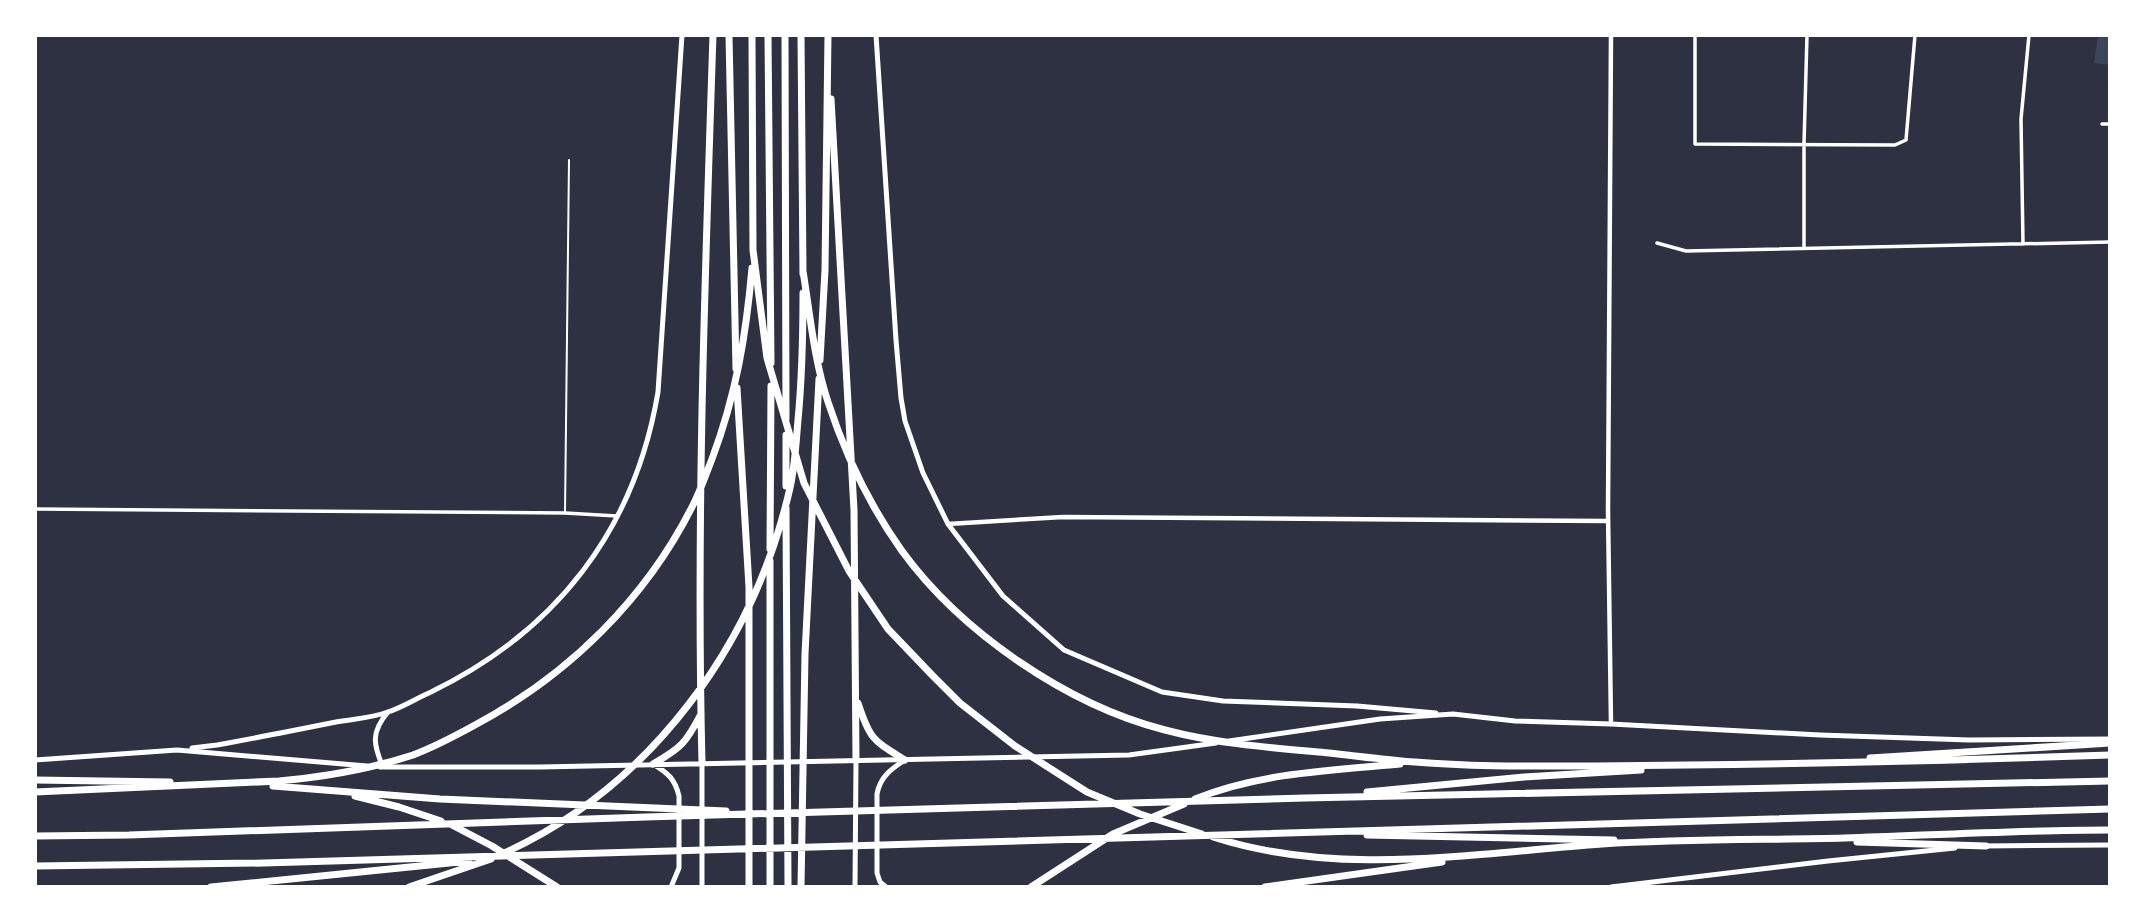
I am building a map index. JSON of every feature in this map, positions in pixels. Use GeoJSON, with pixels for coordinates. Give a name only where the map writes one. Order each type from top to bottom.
{"type":"FeatureCollection","features":[{"type":"Feature","properties":{"kind":"highway"},"geometry":{"type":"LineString","coordinates":[[702,763],[701,424],[713,35]]}},
{"type":"Feature","properties":{"kind":"highway"},"geometry":{"type":"LineString","coordinates":[[729,35],[734,346],[749,587],[749,887]]}},
{"type":"Feature","properties":{"kind":"highway"},"geometry":{"type":"LineString","coordinates":[[752,35],[753,250],[767,358],[804,483],[849,571],[888,629],[960,703],[1015,746],[1087,792],[1140,814],[1223,840],[1262,849],[1350,860],[1492,855]]}},
{"type":"Feature","properties":{"kind":"highway"},"geometry":{"type":"LineString","coordinates":[[768,35],[772,405],[770,887]]}},
{"type":"Feature","properties":{"kind":"highway"},"geometry":{"type":"LineString","coordinates":[[785,35],[788,887]]}},
{"type":"Feature","properties":{"kind":"highway"},"geometry":{"type":"LineString","coordinates":[[410,887],[484,862],[526,843],[594,800],[658,742],[691,702],[732,638],[757,586],[774,545],[790,487],[803,357],[801,35]]}},
{"type":"Feature","properties":{"kind":"highway"},"geometry":{"type":"LineString","coordinates":[[828,35],[854,510],[856,761]]}},
{"type":"Feature","properties":{"kind":"highway"},"geometry":{"type":"LineString","coordinates":[[801,887],[808,571],[825,270],[828,35]]}},
{"type":"Feature","properties":{"kind":"highway"},"geometry":{"type":"LineString","coordinates":[[35,792],[318,778],[414,754],[456,736],[534,691],[617,617],[665,554],[695,501],[727,417],[741,359],[753,250]]}},
{"type":"Feature","properties":{"kind":"highway"},"geometry":{"type":"LineString","coordinates":[[803,271],[818,366],[827,400],[843,444],[865,491],[902,551],[935,589],[976,629],[1020,663],[1066,691],[1120,715],[1162,730],[1210,740],[1418,762],[1550,766],[1765,765],[2110,755]]}},
{"type":"Feature","properties":{"kind":"highway"},"geometry":{"type":"LineString","coordinates":[[856,695],[867,730],[875,740],[905,760]]}},
{"type":"Feature","properties":{"kind":"highway"},"geometry":{"type":"LineString","coordinates":[[653,764],[685,743],[701,713]]}},
{"type":"Feature","properties":{"kind":"highway"},"geometry":{"type":"LineString","coordinates":[[1307,798],[1524,777],[2110,741]]}},
{"type":"Feature","properties":{"kind":"highway"},"geometry":{"type":"LineString","coordinates":[[1031,887],[1113,834],[1203,796],[1238,786],[1315,772],[1418,762]]}},
{"type":"Feature","properties":{"kind":"highway"},"geometry":{"type":"LineString","coordinates":[[35,780],[230,782],[440,799],[628,808],[891,810]]}},
{"type":"Feature","properties":{"kind":"highway"},"geometry":{"type":"LineString","coordinates":[[35,836],[1307,798],[2110,780]]}},
{"type":"Feature","properties":{"kind":"highway"},"geometry":{"type":"LineString","coordinates":[[279,782],[313,786],[360,797],[460,828],[557,887]]}},
{"type":"Feature","properties":{"kind":"highway"},"geometry":{"type":"LineString","coordinates":[[35,866],[264,863],[2110,809]]}},
{"type":"Feature","properties":{"kind":"highway"},"geometry":{"type":"LineString","coordinates":[[1265,887],[1492,855],[1603,844],[2110,830]]}},
{"type":"Feature","properties":{"kind":"highway"},"geometry":{"type":"LineString","coordinates":[[1293,834],[1986,846]]}},
{"type":"Feature","properties":{"kind":"highway"},"geometry":{"type":"LineString","coordinates":[[211,887],[536,855]]}},
{"type":"Feature","properties":{"kind":"main road"},"geometry":{"type":"LineString","coordinates":[[35,760],[216,745],[388,712],[446,685],[493,658],[552,607],[603,544],[626,502],[649,437],[658,392],[682,35]]}},
{"type":"Feature","properties":{"kind":"main road"},"geometry":{"type":"LineString","coordinates":[[876,35],[901,398],[905,421],[923,473],[948,524],[1003,596],[1064,650],[1162,692],[1223,701],[1357,706],[1515,721],[1847,736],[2110,741]]}},
{"type":"Feature","properties":{"kind":"main road"},"geometry":{"type":"LineString","coordinates":[[383,767],[375,745],[376,734],[380,722],[388,712]]}},
{"type":"Feature","properties":{"kind":"main road"},"geometry":{"type":"LineString","coordinates":[[177,750],[383,767],[540,767],[1129,755],[1380,719],[1453,714]]}},
{"type":"Feature","properties":{"kind":"main road"},"geometry":{"type":"LineString","coordinates":[[886,887],[880,882],[877,873],[877,794],[879,782],[891,769],[905,760]]}},
{"type":"Feature","properties":{"kind":"main road"},"geometry":{"type":"LineString","coordinates":[[855,887],[856,761]]}},
{"type":"Feature","properties":{"kind":"main road"},"geometry":{"type":"LineString","coordinates":[[702,763],[702,887]]}},
{"type":"Feature","properties":{"kind":"main road"},"geometry":{"type":"LineString","coordinates":[[653,764],[671,775],[679,796],[679,869],[671,887]]}},
{"type":"Feature","properties":{"kind":"main road"},"geometry":{"type":"LineString","coordinates":[[1611,887],[1904,852],[1986,846],[2110,845]]}},
{"type":"Feature","properties":{"kind":"street"},"geometry":{"type":"LineString","coordinates":[[1611,35],[1608,522],[1611,724]]}},
{"type":"Feature","properties":{"kind":"street"},"geometry":{"type":"LineString","coordinates":[[1695,35],[1695,144],[1895,145],[1906,139],[1915,35]]}},
{"type":"Feature","properties":{"kind":"street"},"geometry":{"type":"LineString","coordinates":[[1804,247],[1807,35]]}},
{"type":"Feature","properties":{"kind":"street"},"geometry":{"type":"LineString","coordinates":[[2023,244],[2021,119],[2029,35]]}},
{"type":"Feature","properties":{"kind":"street"},"geometry":{"type":"LineString","coordinates":[[2102,124],[2110,124]]}},
{"type":"Feature","properties":{"kind":"street"},"geometry":{"type":"LineString","coordinates":[[1657,243],[1686,251],[2110,242]]}},
{"type":"Feature","properties":{"kind":"street"},"geometry":{"type":"LineString","coordinates":[[35,509],[565,513],[617,516]]}},
{"type":"Feature","properties":{"kind":"street"},"geometry":{"type":"LineString","coordinates":[[948,524],[1063,517],[1608,522]]}},
{"type":"Feature","properties":{"kind":"lane"},"geometry":{"type":"LineString","coordinates":[[565,513],[569,160]]}},
{"type":"Feature","properties":{"kind":"shaded area"},"geometry":{"type":"Polygon","coordinates":[[[2098,35],[2110,35],[2110,65],[2094,63],[2098,35]]]}}]}
